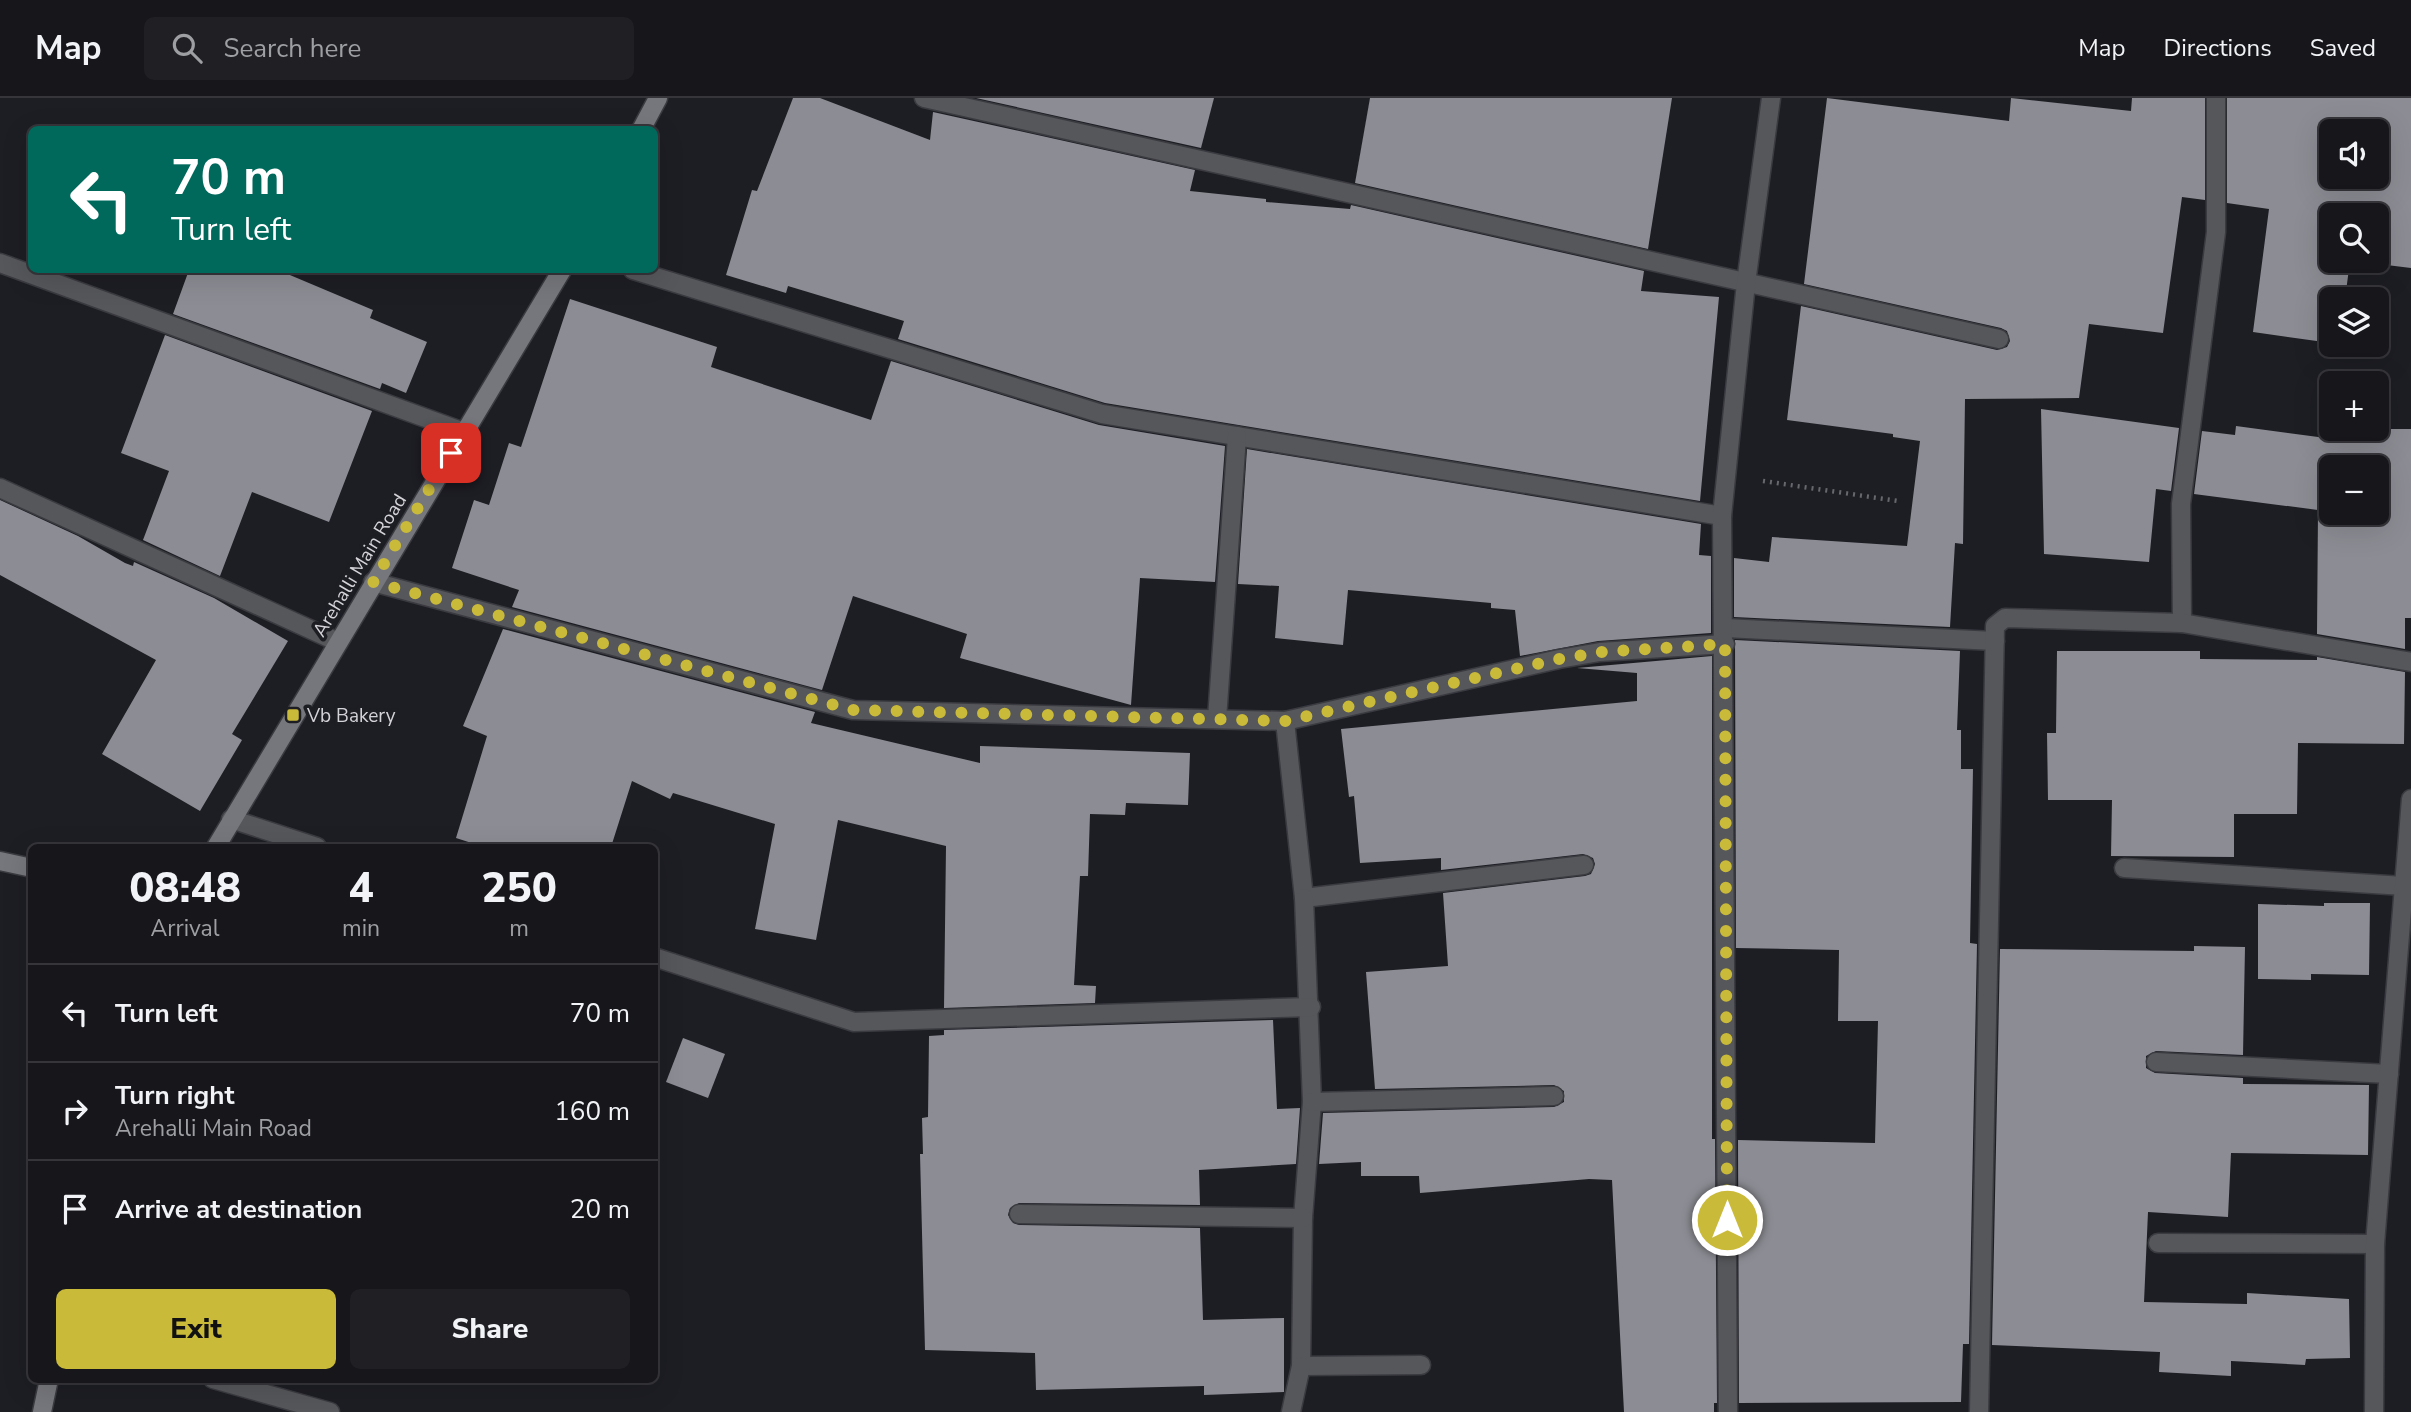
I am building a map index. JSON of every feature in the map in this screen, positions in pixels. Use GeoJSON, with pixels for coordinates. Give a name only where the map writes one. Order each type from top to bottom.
{"type":"FeatureCollection","features":[{"type":"Feature","properties":{"kind":"street"},"geometry":{"type":"LineString","coordinates":[[643,126],[658,98]]}},
{"type":"Feature","properties":{"kind":"street"},"geometry":{"type":"LineString","coordinates":[[924,98],[1999,339]]}},
{"type":"Feature","properties":{"kind":"street"},"geometry":{"type":"LineString","coordinates":[[1728,1412],[1725,636],[1722,516],[1724,475],[1746,283],[1771,98]]}},
{"type":"Feature","properties":{"kind":"street"},"geometry":{"type":"LineString","coordinates":[[2182,623],[2181,504],[2216,232],[2216,98]]}},
{"type":"Feature","properties":{"kind":"street"},"geometry":{"type":"LineString","coordinates":[[0,263],[464,432]]}},
{"type":"Feature","properties":{"kind":"street","name":"Arehalli Main Road"},"geometry":{"type":"LineString","coordinates":[[218,844],[560,273]]}},
{"type":"Feature","properties":{"kind":"street"},"geometry":{"type":"LineString","coordinates":[[643,273],[1102,414],[1722,516]]}},
{"type":"Feature","properties":{"kind":"street"},"geometry":{"type":"LineString","coordinates":[[1217,719],[1237,436]]}},
{"type":"Feature","properties":{"kind":"street"},"geometry":{"type":"LineString","coordinates":[[0,488],[338,642]]}},
{"type":"Feature","properties":{"kind":"street"},"geometry":{"type":"LineString","coordinates":[[373,582],[853,710],[1285,721],[1559,659],[1725,636],[1995,640]]}},
{"type":"Feature","properties":{"kind":"street"},"geometry":{"type":"LineString","coordinates":[[1979,1412],[1995,626],[2005,618],[2182,623],[2411,662]]}},
{"type":"Feature","properties":{"kind":"street"},"geometry":{"type":"LineString","coordinates":[[1285,721],[1304,898],[1311,1007],[1312,1102],[1303,1218],[1301,1366],[1291,1412]]}},
{"type":"Feature","properties":{"kind":"street"},"geometry":{"type":"LineString","coordinates":[[2374,1412],[2375,1244],[2411,799]]}},
{"type":"Feature","properties":{"kind":"street"},"geometry":{"type":"LineString","coordinates":[[231,819],[308,844]]}},
{"type":"Feature","properties":{"kind":"street"},"geometry":{"type":"LineString","coordinates":[[0,861],[28,867]]}},
{"type":"Feature","properties":{"kind":"street"},"geometry":{"type":"LineString","coordinates":[[1304,898],[1584,865]]}},
{"type":"Feature","properties":{"kind":"street"},"geometry":{"type":"LineString","coordinates":[[2124,868],[2404,886]]}},
{"type":"Feature","properties":{"kind":"street"},"geometry":{"type":"LineString","coordinates":[[658,958],[854,1022],[1311,1007]]}},
{"type":"Feature","properties":{"kind":"street"},"geometry":{"type":"LineString","coordinates":[[2156,1062],[2389,1074]]}},
{"type":"Feature","properties":{"kind":"street"},"geometry":{"type":"LineString","coordinates":[[1312,1102],[1555,1096]]}},
{"type":"Feature","properties":{"kind":"street"},"geometry":{"type":"LineString","coordinates":[[1019,1214],[1303,1218]]}},
{"type":"Feature","properties":{"kind":"street"},"geometry":{"type":"LineString","coordinates":[[2158,1243],[2375,1244]]}},
{"type":"Feature","properties":{"kind":"street"},"geometry":{"type":"LineString","coordinates":[[1301,1366],[1421,1365]]}},
{"type":"Feature","properties":{"kind":"street"},"geometry":{"type":"LineString","coordinates":[[42,1412],[48,1383]]}},
{"type":"Feature","properties":{"kind":"street"},"geometry":{"type":"LineString","coordinates":[[227,1383],[330,1412]]}},
{"type":"Feature","properties":{"kind":"path"},"geometry":{"type":"LineString","coordinates":[[1724,475],[1898,501]]}},
{"type":"Feature","properties":{"kind":"building"},"geometry":{"type":"Polygon","coordinates":[[[793,98],[820,98],[930,140],[933,112],[1195,170],[1190,191],[1266,199],[1266,202],[1350,209],[1351,205],[1644,271],[1641,291],[1719,297],[1700,501],[1105,403],[898,339],[904,321],[788,286],[786,293],[726,275],[752,190],[757,191],[793,98]]]}},
{"type":"Feature","properties":{"kind":"building"},"geometry":{"type":"Polygon","coordinates":[[[976,98],[1214,98],[1201,148],[976,98]]]}},
{"type":"Feature","properties":{"kind":"building"},"geometry":{"type":"Polygon","coordinates":[[[1370,98],[1672,98],[1648,249],[1355,183],[1370,98]]]}},
{"type":"Feature","properties":{"kind":"building"},"geometry":{"type":"Polygon","coordinates":[[[1827,98],[2009,121],[2011,98],[2131,111],[2132,98],[2205,98],[2205,200],[2182,197],[2163,333],[2089,324],[2079,398],[1965,399],[1963,544],[1955,543],[1950,627],[1734,617],[1734,558],[1769,562],[1772,537],[1907,546],[1920,441],[1893,437],[1893,434],[1787,420],[1801,306],[1997,350],[2007,347],[2010,341],[2007,331],[2001,328],[1804,284],[1827,98]]]}},
{"type":"Feature","properties":{"kind":"building"},"geometry":{"type":"Polygon","coordinates":[[[2227,98],[2411,98],[2411,268],[2389,265],[2389,203],[2319,203],[2319,273],[2348,273],[2347,287],[2319,287],[2319,341],[2253,332],[2269,209],[2227,203],[2227,98]]]}},
{"type":"Feature","properties":{"kind":"building"},"geometry":{"type":"Polygon","coordinates":[[[188,273],[285,273],[373,310],[370,318],[427,342],[406,393],[382,383],[380,389],[173,314],[188,273]]]}},
{"type":"Feature","properties":{"kind":"building"},"geometry":{"type":"Polygon","coordinates":[[[570,299],[717,347],[711,367],[871,420],[891,361],[1099,425],[1225,446],[1215,582],[1140,578],[1131,705],[960,658],[967,634],[853,596],[822,690],[512,607],[519,590],[452,568],[474,500],[489,505],[509,443],[521,447],[570,299]]]}},
{"type":"Feature","properties":{"kind":"building"},"geometry":{"type":"Polygon","coordinates":[[[165,335],[372,411],[329,522],[252,492],[220,576],[143,540],[169,471],[121,453],[165,335]]]}},
{"type":"Feature","properties":{"kind":"building"},"geometry":{"type":"Polygon","coordinates":[[[2041,409],[2179,428],[2171,491],[2156,489],[2149,562],[2044,554],[2041,409]]]}},
{"type":"Feature","properties":{"kind":"building"},"geometry":{"type":"Polygon","coordinates":[[[2236,426],[2319,437],[2319,441],[2356,442],[2389,441],[2389,429],[2411,429],[2411,618],[2405,618],[2405,649],[2317,634],[2318,510],[2194,494],[2202,431],[2235,435],[2236,426]]]}},
{"type":"Feature","properties":{"kind":"building"},"geometry":{"type":"Polygon","coordinates":[[[1247,449],[1701,524],[1699,555],[1711,556],[1711,633],[1598,641],[1520,656],[1515,610],[1491,608],[1491,603],[1348,590],[1343,645],[1275,638],[1279,586],[1238,584],[1247,449]]]}},
{"type":"Feature","properties":{"kind":"building"},"geometry":{"type":"Polygon","coordinates":[[[0,500],[78,536],[125,563],[133,566],[134,562],[214,598],[288,641],[232,734],[242,740],[200,811],[102,754],[156,660],[0,575],[0,500]]]}},
{"type":"Feature","properties":{"kind":"building"},"geometry":{"type":"Polygon","coordinates":[[[503,629],[815,712],[811,723],[980,763],[980,746],[1190,753],[1188,805],[1126,803],[1125,815],[1090,814],[1088,876],[1080,876],[1074,985],[1096,986],[1095,1003],[944,1008],[946,846],[838,820],[816,940],[755,929],[775,824],[673,793],[670,799],[632,781],[612,844],[475,844],[456,838],[487,736],[463,726],[503,629]]]}},
{"type":"Feature","properties":{"kind":"building"},"geometry":{"type":"Polygon","coordinates":[[[1735,640],[1960,651],[1957,730],[1961,730],[1961,769],[1973,769],[1970,943],[1977,944],[1969,1344],[1963,1344],[1961,1402],[1739,1403],[1738,1140],[1875,1143],[1878,1021],[1838,1021],[1839,950],[1736,948],[1735,640]]]}},
{"type":"Feature","properties":{"kind":"building"},"geometry":{"type":"Polygon","coordinates":[[[2057,651],[2200,651],[2200,659],[2317,660],[2317,657],[2405,672],[2404,744],[2298,743],[2297,814],[2234,814],[2234,857],[2111,856],[2112,800],[2048,800],[2047,733],[2056,733],[2057,651]]]}},
{"type":"Feature","properties":{"kind":"building"},"geometry":{"type":"Polygon","coordinates":[[[1712,656],[1712,1139],[1715,1139],[1717,1403],[1714,1403],[1714,1412],[1624,1412],[1612,1180],[1589,1179],[1420,1193],[1419,1176],[1361,1176],[1361,1162],[1319,1164],[1323,1113],[1554,1107],[1564,1102],[1564,1091],[1554,1085],[1375,1089],[1366,972],[1448,966],[1443,893],[1585,876],[1591,874],[1595,864],[1593,858],[1583,854],[1441,870],[1441,858],[1360,863],[1354,796],[1349,797],[1341,729],[1637,701],[1637,673],[1577,668],[1712,656]]]}},
{"type":"Feature","properties":{"kind":"building"},"geometry":{"type":"Polygon","coordinates":[[[2324,903],[2370,903],[2369,975],[2311,974],[2311,980],[2258,979],[2258,904],[2324,906],[2324,903]]]}},
{"type":"Feature","properties":{"kind":"building"},"geometry":{"type":"Polygon","coordinates":[[[2194,946],[2245,947],[2243,1055],[2156,1051],[2146,1056],[2146,1068],[2155,1073],[2243,1078],[2243,1084],[2369,1085],[2368,1155],[2231,1153],[2228,1217],[2148,1212],[2144,1302],[2247,1304],[2247,1293],[2349,1299],[2350,1358],[2306,1359],[2305,1365],[2231,1361],[2231,1376],[2159,1372],[2160,1352],[1992,1345],[2000,949],[2194,951],[2194,946]]]}},
{"type":"Feature","properties":{"kind":"building"},"geometry":{"type":"Polygon","coordinates":[[[1273,1020],[1277,1109],[1300,1108],[1296,1164],[1199,1170],[1200,1205],[1019,1203],[1010,1208],[1008,1215],[1013,1223],[1019,1225],[1200,1228],[1203,1320],[1284,1318],[1284,1392],[1204,1395],[1204,1386],[1036,1390],[1035,1353],[925,1350],[920,1154],[923,1154],[922,1118],[928,1117],[929,1036],[944,1035],[944,1030],[1273,1020]]]}},
{"type":"Feature","properties":{"kind":"building"},"geometry":{"type":"Polygon","coordinates":[[[683,1038],[725,1054],[708,1098],[666,1082],[683,1038]]]}},
{"type":"Feature","properties":{"kind":"place","name":"Vb Bakery"},"geometry":{"type":"Point","coordinates":[293,715]}},
{"type":"Feature","properties":{"kind":"route"},"geometry":{"type":"LineString","coordinates":[[451,453],[373,582],[853,710],[1285,721],[1559,659],[1601,652],[1725,644],[1727,1220]]}}]}
